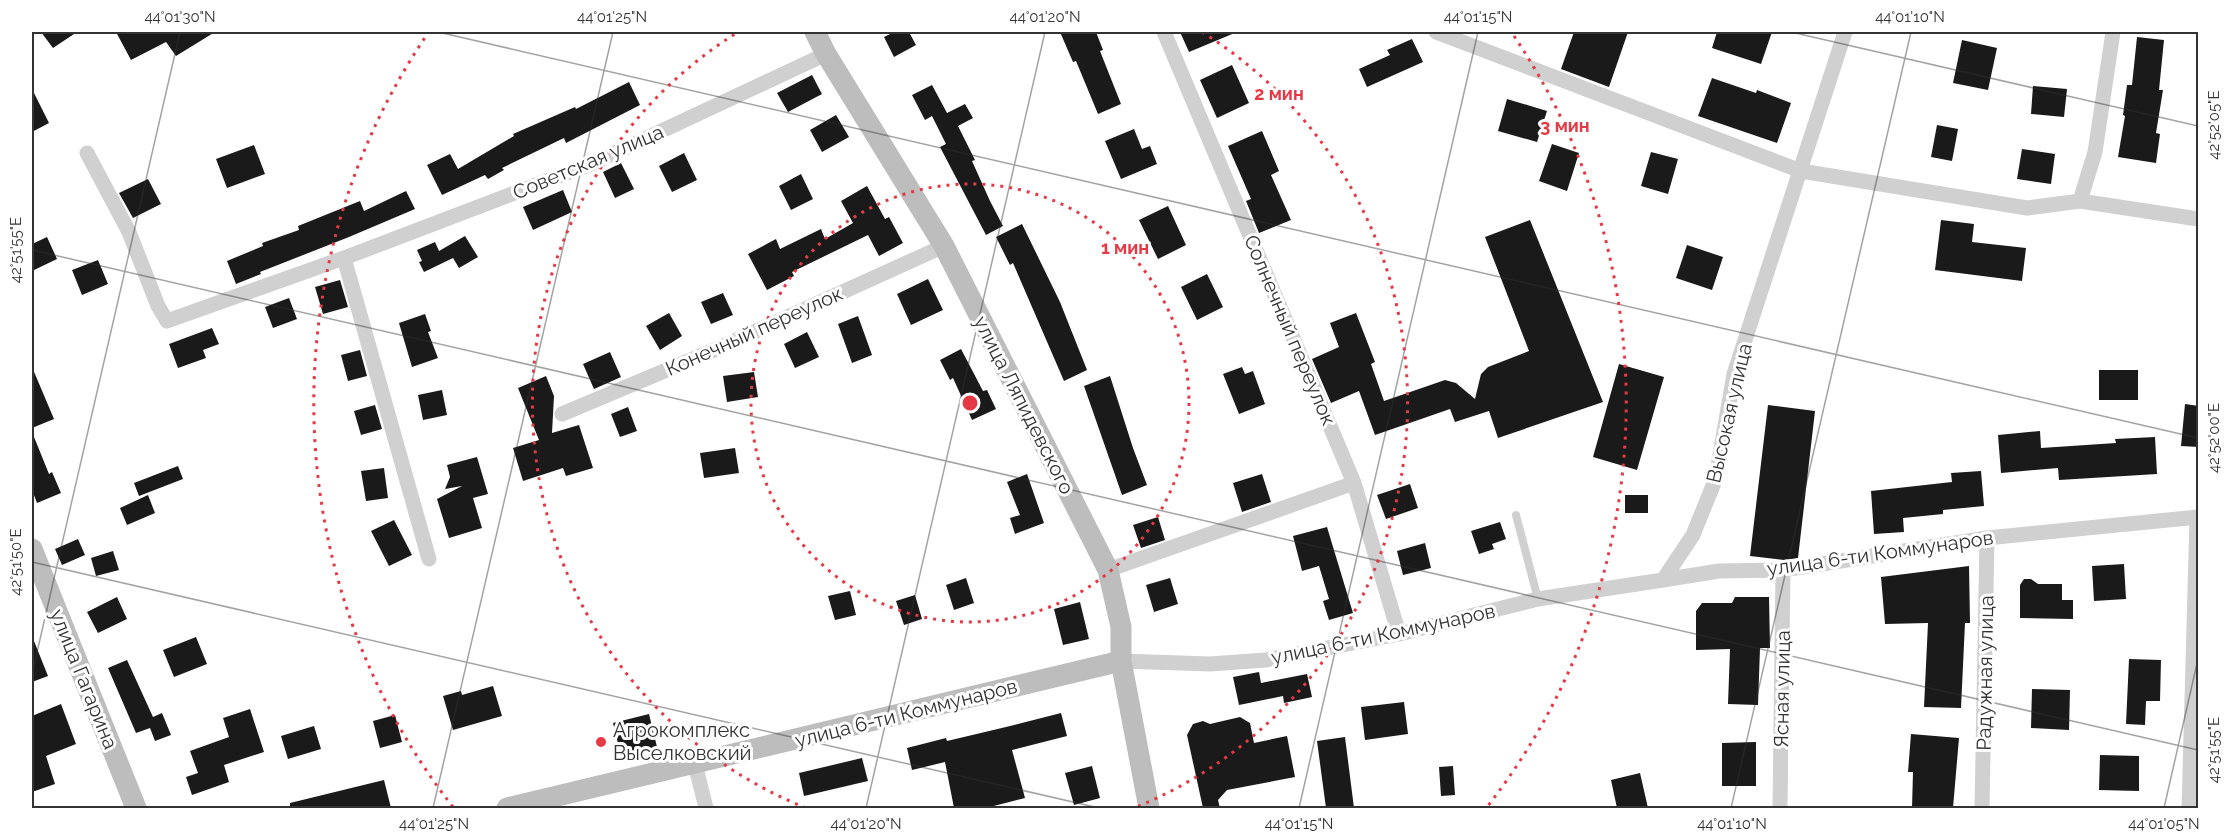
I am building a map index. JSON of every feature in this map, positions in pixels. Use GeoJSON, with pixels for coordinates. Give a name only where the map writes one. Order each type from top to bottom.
{"type":"FeatureCollection","features":[{"type":"Feature","properties":{"kind":"main road","name":"улица Ляпидевского"},"geometry":{"type":"LineString","coordinates":[[815,32],[826,54],[944,246],[1107,570],[1121,627],[1121,661],[1149,808]]}},
{"type":"Feature","properties":{"kind":"main road","name":"улица Гагарина"},"geometry":{"type":"LineString","coordinates":[[32,549],[136,808]]}},
{"type":"Feature","properties":{"kind":"main road","name":"улица 6-ти Коммунаров"},"geometry":{"type":"LineString","coordinates":[[507,808],[1121,661]]}},
{"type":"Feature","properties":{"kind":"street","name":"Солнечный переулок"},"geometry":{"type":"LineString","coordinates":[[1164,32],[1354,483],[1399,634]]}},
{"type":"Feature","properties":{"kind":"street"},"geometry":{"type":"LineString","coordinates":[[1436,32],[1801,171],[2027,208],[2080,201],[2199,219]]}},
{"type":"Feature","properties":{"kind":"street","name":"Высокая улица"},"geometry":{"type":"LineString","coordinates":[[1663,580],[1694,535],[1716,478],[1734,374],[1845,32]]}},
{"type":"Feature","properties":{"kind":"street"},"geometry":{"type":"LineString","coordinates":[[2080,201],[2095,152],[2112,32]]}},
{"type":"Feature","properties":{"kind":"street","name":"Советская улица"},"geometry":{"type":"LineString","coordinates":[[87,153],[129,232],[158,306],[167,321],[344,258],[591,164],[826,54]]}},
{"type":"Feature","properties":{"kind":"street","name":"Конечный переулок"},"geometry":{"type":"LineString","coordinates":[[562,414],[719,348],[944,246]]}},
{"type":"Feature","properties":{"kind":"street"},"geometry":{"type":"LineString","coordinates":[[344,258],[429,559]]}},
{"type":"Feature","properties":{"kind":"street"},"geometry":{"type":"LineString","coordinates":[[1107,570],[1354,483]]}},
{"type":"Feature","properties":{"kind":"street"},"geometry":{"type":"LineString","coordinates":[[2189,808],[2198,517]]}},
{"type":"Feature","properties":{"kind":"street","name":"улица 6-ти Коммунаров"},"geometry":{"type":"LineString","coordinates":[[1121,661],[1210,664],[1266,660],[1399,634],[1538,599],[1719,571],[1783,570],[1987,538],[2198,517]]}},
{"type":"Feature","properties":{"kind":"street","name":"Радужная улица"},"geometry":{"type":"LineString","coordinates":[[1982,808],[1987,538]]}},
{"type":"Feature","properties":{"kind":"street","name":"Ясная улица"},"geometry":{"type":"LineString","coordinates":[[1780,808],[1783,570]]}},
{"type":"Feature","properties":{"kind":"street"},"geometry":{"type":"LineString","coordinates":[[695,764],[706,808]]}},
{"type":"Feature","properties":{"kind":"lane"},"geometry":{"type":"LineString","coordinates":[[1516,515],[1538,599]]}},
{"type":"Feature","properties":{"kind":"building"},"geometry":{"type":"Polygon","coordinates":[[[41,32],[77,32],[53,48],[41,32]]]}},
{"type":"Feature","properties":{"kind":"building"},"geometry":{"type":"Polygon","coordinates":[[[116,32],[215,32],[176,56],[166,42],[131,60],[116,32]]]}},
{"type":"Feature","properties":{"kind":"building"},"geometry":{"type":"Polygon","coordinates":[[[894,32],[909,32],[916,45],[894,57],[884,37],[894,32]]]}},
{"type":"Feature","properties":{"kind":"building"},"geometry":{"type":"Polygon","coordinates":[[[1060,32],[1096,32],[1103,50],[1100,51],[1121,104],[1098,114],[1076,61],[1073,62],[1060,32]]]}},
{"type":"Feature","properties":{"kind":"building"},"geometry":{"type":"Polygon","coordinates":[[[1180,32],[1237,32],[1189,52],[1180,32]]]}},
{"type":"Feature","properties":{"kind":"building"},"geometry":{"type":"Polygon","coordinates":[[[1574,32],[1628,32],[1609,87],[1561,69],[1574,32]]]}},
{"type":"Feature","properties":{"kind":"building"},"geometry":{"type":"Polygon","coordinates":[[[1717,32],[1772,32],[1761,64],[1712,48],[1717,32]]]}},
{"type":"Feature","properties":{"kind":"building"},"geometry":{"type":"Polygon","coordinates":[[[2137,37],[2164,40],[2159,90],[2163,90],[2156,133],[2160,134],[2156,163],[2118,157],[2125,116],[2123,115],[2127,85],[2132,85],[2137,37]]]}},
{"type":"Feature","properties":{"kind":"building"},"geometry":{"type":"Polygon","coordinates":[[[1412,39],[1423,62],[1367,87],[1359,69],[1390,55],[1387,50],[1412,39]]]}},
{"type":"Feature","properties":{"kind":"building"},"geometry":{"type":"Polygon","coordinates":[[[1962,40],[1997,48],[1988,90],[1953,83],[1962,40]]]}},
{"type":"Feature","properties":{"kind":"building"},"geometry":{"type":"Polygon","coordinates":[[[1232,65],[1249,103],[1217,118],[1200,80],[1232,65]]]}},
{"type":"Feature","properties":{"kind":"building"},"geometry":{"type":"Polygon","coordinates":[[[812,75],[822,94],[788,112],[777,93],[812,75]]]}},
{"type":"Feature","properties":{"kind":"building"},"geometry":{"type":"Polygon","coordinates":[[[1712,78],[1756,93],[1757,90],[1791,103],[1777,143],[1698,116],[1712,78]]]}},
{"type":"Feature","properties":{"kind":"building"},"geometry":{"type":"Polygon","coordinates":[[[629,82],[640,105],[566,143],[564,138],[502,168],[504,170],[488,179],[485,175],[442,195],[427,165],[450,154],[458,169],[514,136],[513,134],[575,107],[576,109],[629,82]]]}},
{"type":"Feature","properties":{"kind":"building"},"geometry":{"type":"Polygon","coordinates":[[[932,85],[947,113],[965,104],[973,118],[958,126],[1003,226],[986,235],[940,147],[946,144],[932,116],[925,120],[912,95],[932,85]]]}},
{"type":"Feature","properties":{"kind":"building"},"geometry":{"type":"Polygon","coordinates":[[[2033,86],[2067,89],[2064,117],[2031,114],[2033,86]]]}},
{"type":"Feature","properties":{"kind":"building"},"geometry":{"type":"Polygon","coordinates":[[[32,89],[49,123],[32,132],[32,89]]]}},
{"type":"Feature","properties":{"kind":"building"},"geometry":{"type":"Polygon","coordinates":[[[1507,99],[1547,111],[1537,142],[1498,131],[1507,99]]]}},
{"type":"Feature","properties":{"kind":"building"},"geometry":{"type":"Polygon","coordinates":[[[836,115],[849,137],[822,152],[810,130],[836,115]]]}},
{"type":"Feature","properties":{"kind":"building"},"geometry":{"type":"Polygon","coordinates":[[[1937,125],[1958,129],[1952,161],[1931,157],[1937,125]]]}},
{"type":"Feature","properties":{"kind":"building"},"geometry":{"type":"Polygon","coordinates":[[[1134,129],[1142,149],[1150,146],[1157,164],[1121,179],[1105,141],[1134,129]]]}},
{"type":"Feature","properties":{"kind":"building"},"geometry":{"type":"Polygon","coordinates":[[[1262,131],[1279,171],[1271,175],[1291,220],[1259,233],[1246,201],[1251,199],[1228,146],[1262,131]]]}},
{"type":"Feature","properties":{"kind":"building"},"geometry":{"type":"Polygon","coordinates":[[[1552,144],[1579,153],[1567,191],[1539,181],[1552,144]]]}},
{"type":"Feature","properties":{"kind":"building"},"geometry":{"type":"Polygon","coordinates":[[[254,145],[265,174],[227,188],[216,159],[254,145]]]}},
{"type":"Feature","properties":{"kind":"building"},"geometry":{"type":"Polygon","coordinates":[[[2022,149],[2055,154],[2051,184],[2017,179],[2022,149]]]}},
{"type":"Feature","properties":{"kind":"building"},"geometry":{"type":"Polygon","coordinates":[[[1651,152],[1678,159],[1668,194],[1641,186],[1651,152]]]}},
{"type":"Feature","properties":{"kind":"building"},"geometry":{"type":"Polygon","coordinates":[[[684,153],[697,180],[672,192],[659,166],[684,153]]]}},
{"type":"Feature","properties":{"kind":"building"},"geometry":{"type":"Polygon","coordinates":[[[621,163],[634,189],[615,198],[603,172],[621,163]]]}},
{"type":"Feature","properties":{"kind":"building"},"geometry":{"type":"Polygon","coordinates":[[[801,174],[813,199],[791,210],[779,186],[801,174]]]}},
{"type":"Feature","properties":{"kind":"building"},"geometry":{"type":"Polygon","coordinates":[[[148,179],[161,204],[133,218],[119,193],[148,179]]]}},
{"type":"Feature","properties":{"kind":"building"},"geometry":{"type":"Polygon","coordinates":[[[867,186],[885,219],[889,217],[903,243],[879,256],[868,235],[792,272],[794,276],[767,290],[748,254],[776,239],[780,249],[821,229],[825,239],[853,223],[841,201],[867,186]]]}},
{"type":"Feature","properties":{"kind":"building"},"geometry":{"type":"Polygon","coordinates":[[[563,190],[572,212],[533,230],[523,207],[563,190]]]}},
{"type":"Feature","properties":{"kind":"building"},"geometry":{"type":"Polygon","coordinates":[[[406,191],[415,209],[236,284],[227,261],[263,246],[262,243],[299,230],[298,226],[360,201],[364,211],[406,191]]]}},
{"type":"Feature","properties":{"kind":"building"},"geometry":{"type":"Polygon","coordinates":[[[1168,206],[1186,245],[1158,259],[1139,220],[1168,206]]]}},
{"type":"Feature","properties":{"kind":"building"},"geometry":{"type":"Polygon","coordinates":[[[1530,220],[1603,402],[1498,438],[1489,411],[1455,422],[1450,409],[1375,435],[1359,391],[1331,403],[1312,359],[1339,347],[1330,323],[1356,313],[1375,362],[1371,364],[1384,401],[1445,380],[1456,383],[1475,399],[1481,374],[1488,367],[1529,351],[1485,237],[1530,220]]]}},
{"type":"Feature","properties":{"kind":"building"},"geometry":{"type":"Polygon","coordinates":[[[1941,220],[1974,224],[1972,242],[2026,248],[2022,281],[1935,270],[1941,220]]]}},
{"type":"Feature","properties":{"kind":"building"},"geometry":{"type":"Polygon","coordinates":[[[1022,224],[1060,302],[1087,370],[1064,381],[1013,263],[1010,265],[996,237],[1022,224]]]}},
{"type":"Feature","properties":{"kind":"building"},"geometry":{"type":"Polygon","coordinates":[[[465,236],[478,257],[459,268],[453,258],[424,272],[417,250],[435,242],[439,251],[465,236]]]}},
{"type":"Feature","properties":{"kind":"building"},"geometry":{"type":"Polygon","coordinates":[[[47,237],[57,259],[32,271],[32,244],[47,237]]]}},
{"type":"Feature","properties":{"kind":"building"},"geometry":{"type":"Polygon","coordinates":[[[1687,245],[1723,257],[1712,290],[1676,278],[1687,245]]]}},
{"type":"Feature","properties":{"kind":"building"},"geometry":{"type":"Polygon","coordinates":[[[98,260],[108,284],[82,295],[72,270],[98,260]]]}},
{"type":"Feature","properties":{"kind":"building"},"geometry":{"type":"Polygon","coordinates":[[[1207,274],[1223,307],[1197,320],[1181,287],[1207,274]]]}},
{"type":"Feature","properties":{"kind":"building"},"geometry":{"type":"Polygon","coordinates":[[[928,279],[943,310],[911,325],[897,294],[928,279]]]}},
{"type":"Feature","properties":{"kind":"building"},"geometry":{"type":"Polygon","coordinates":[[[340,280],[348,307],[323,314],[315,287],[340,280]]]}},
{"type":"Feature","properties":{"kind":"building"},"geometry":{"type":"Polygon","coordinates":[[[723,293],[733,315],[711,324],[701,302],[723,293]]]}},
{"type":"Feature","properties":{"kind":"building"},"geometry":{"type":"Polygon","coordinates":[[[289,298],[297,319],[273,328],[265,307],[289,298]]]}},
{"type":"Feature","properties":{"kind":"building"},"geometry":{"type":"Polygon","coordinates":[[[669,313],[682,336],[660,350],[646,326],[669,313]]]}},
{"type":"Feature","properties":{"kind":"building"},"geometry":{"type":"Polygon","coordinates":[[[425,314],[431,331],[428,332],[438,358],[412,367],[399,323],[425,314]]]}},
{"type":"Feature","properties":{"kind":"building"},"geometry":{"type":"Polygon","coordinates":[[[858,316],[872,355],[852,363],[838,324],[858,316]]]}},
{"type":"Feature","properties":{"kind":"building"},"geometry":{"type":"Polygon","coordinates":[[[212,328],[219,344],[203,350],[206,358],[178,368],[169,344],[212,328]]]}},
{"type":"Feature","properties":{"kind":"building"},"geometry":{"type":"Polygon","coordinates":[[[807,332],[819,357],[795,368],[784,344],[807,332]]]}},
{"type":"Feature","properties":{"kind":"building"},"geometry":{"type":"Polygon","coordinates":[[[961,349],[983,391],[987,390],[996,409],[972,420],[953,378],[950,380],[940,360],[961,349]]]}},
{"type":"Feature","properties":{"kind":"building"},"geometry":{"type":"Polygon","coordinates":[[[360,350],[367,376],[348,381],[341,355],[360,350]]]}},
{"type":"Feature","properties":{"kind":"building"},"geometry":{"type":"Polygon","coordinates":[[[610,352],[621,377],[594,389],[583,364],[610,352]]]}},
{"type":"Feature","properties":{"kind":"building"},"geometry":{"type":"Polygon","coordinates":[[[1619,364],[1664,377],[1637,470],[1593,457],[1619,364]]]}},
{"type":"Feature","properties":{"kind":"building"},"geometry":{"type":"Polygon","coordinates":[[[32,367],[54,419],[32,428],[32,367]]]}},
{"type":"Feature","properties":{"kind":"building"},"geometry":{"type":"Polygon","coordinates":[[[1242,367],[1245,374],[1253,371],[1265,404],[1239,414],[1223,374],[1242,367]]]}},
{"type":"Feature","properties":{"kind":"building"},"geometry":{"type":"Polygon","coordinates":[[[2099,370],[2138,370],[2138,400],[2099,400],[2099,370]]]}},
{"type":"Feature","properties":{"kind":"building"},"geometry":{"type":"Polygon","coordinates":[[[754,372],[758,397],[727,402],[723,376],[754,372]]]}},
{"type":"Feature","properties":{"kind":"building"},"geometry":{"type":"Polygon","coordinates":[[[546,376],[554,396],[552,433],[579,425],[593,468],[566,476],[563,468],[523,481],[513,448],[539,440],[518,388],[546,376]]]}},
{"type":"Feature","properties":{"kind":"building"},"geometry":{"type":"Polygon","coordinates":[[[1110,376],[1147,485],[1122,495],[1084,386],[1110,376]]]}},
{"type":"Feature","properties":{"kind":"building"},"geometry":{"type":"Polygon","coordinates":[[[442,390],[447,415],[423,420],[418,395],[442,390]]]}},
{"type":"Feature","properties":{"kind":"building"},"geometry":{"type":"Polygon","coordinates":[[[2185,404],[2199,406],[2199,447],[2181,446],[2185,404]]]}},
{"type":"Feature","properties":{"kind":"building"},"geometry":{"type":"Polygon","coordinates":[[[375,405],[382,429],[361,435],[354,411],[375,405]]]}},
{"type":"Feature","properties":{"kind":"building"},"geometry":{"type":"Polygon","coordinates":[[[1768,405],[1815,411],[1798,558],[1784,560],[1750,556],[1768,405]]]}},
{"type":"Feature","properties":{"kind":"building"},"geometry":{"type":"Polygon","coordinates":[[[628,407],[637,431],[620,437],[611,414],[628,407]]]}},
{"type":"Feature","properties":{"kind":"building"},"geometry":{"type":"Polygon","coordinates":[[[2040,431],[2041,448],[2116,443],[2115,439],[2155,437],[2157,474],[2059,480],[2058,468],[2001,473],[1998,435],[2040,431]]]}},
{"type":"Feature","properties":{"kind":"building"},"geometry":{"type":"Polygon","coordinates":[[[32,432],[49,474],[52,472],[61,493],[37,503],[32,490],[32,432]]]}},
{"type":"Feature","properties":{"kind":"building"},"geometry":{"type":"Polygon","coordinates":[[[735,448],[739,473],[704,478],[700,453],[735,448]]]}},
{"type":"Feature","properties":{"kind":"building"},"geometry":{"type":"Polygon","coordinates":[[[477,457],[488,494],[473,498],[482,528],[449,538],[437,499],[462,486],[445,489],[450,477],[447,465],[477,457]]]}},
{"type":"Feature","properties":{"kind":"building"},"geometry":{"type":"Polygon","coordinates":[[[178,466],[183,479],[139,496],[134,483],[178,466]]]}},
{"type":"Feature","properties":{"kind":"building"},"geometry":{"type":"Polygon","coordinates":[[[384,468],[388,498],[366,501],[361,471],[384,468]]]}},
{"type":"Feature","properties":{"kind":"building"},"geometry":{"type":"Polygon","coordinates":[[[1981,471],[1984,506],[1943,510],[1943,514],[1903,518],[1904,532],[1874,534],[1871,491],[1952,482],[1951,473],[1981,471]]]}},
{"type":"Feature","properties":{"kind":"building"},"geometry":{"type":"Polygon","coordinates":[[[1027,474],[1044,523],[1015,534],[1010,518],[1020,515],[1007,482],[1027,474]]]}},
{"type":"Feature","properties":{"kind":"building"},"geometry":{"type":"Polygon","coordinates":[[[1262,474],[1271,502],[1242,512],[1233,483],[1262,474]]]}},
{"type":"Feature","properties":{"kind":"building"},"geometry":{"type":"Polygon","coordinates":[[[1410,484],[1418,508],[1386,519],[1377,495],[1410,484]]]}},
{"type":"Feature","properties":{"kind":"building"},"geometry":{"type":"Polygon","coordinates":[[[148,495],[155,513],[127,525],[120,508],[148,495]]]}},
{"type":"Feature","properties":{"kind":"building"},"geometry":{"type":"Polygon","coordinates":[[[1625,495],[1648,495],[1648,513],[1625,513],[1625,495]]]}},
{"type":"Feature","properties":{"kind":"building"},"geometry":{"type":"Polygon","coordinates":[[[1158,517],[1165,540],[1141,548],[1133,525],[1158,517]]]}},
{"type":"Feature","properties":{"kind":"building"},"geometry":{"type":"Polygon","coordinates":[[[394,520],[412,555],[389,566],[371,531],[394,520]]]}},
{"type":"Feature","properties":{"kind":"building"},"geometry":{"type":"Polygon","coordinates":[[[1500,522],[1506,539],[1492,544],[1494,549],[1479,554],[1471,531],[1500,522]]]}},
{"type":"Feature","properties":{"kind":"building"},"geometry":{"type":"Polygon","coordinates":[[[1327,527],[1353,613],[1329,620],[1323,601],[1329,599],[1319,566],[1302,571],[1293,536],[1327,527]]]}},
{"type":"Feature","properties":{"kind":"building"},"geometry":{"type":"Polygon","coordinates":[[[78,539],[85,555],[62,565],[55,549],[78,539]]]}},
{"type":"Feature","properties":{"kind":"building"},"geometry":{"type":"Polygon","coordinates":[[[1425,543],[1431,568],[1403,575],[1397,551],[1425,543]]]}},
{"type":"Feature","properties":{"kind":"building"},"geometry":{"type":"Polygon","coordinates":[[[113,551],[119,570],[96,576],[91,558],[113,551]]]}},
{"type":"Feature","properties":{"kind":"building"},"geometry":{"type":"Polygon","coordinates":[[[2124,564],[2126,599],[2094,601],[2092,566],[2124,564]]]}},
{"type":"Feature","properties":{"kind":"building"},"geometry":{"type":"Polygon","coordinates":[[[1969,566],[1970,623],[1965,623],[1961,708],[1924,707],[1928,623],[1885,624],[1881,577],[1969,566]]]}},
{"type":"Feature","properties":{"kind":"building"},"geometry":{"type":"Polygon","coordinates":[[[966,578],[974,603],[954,610],[946,585],[966,578]]]}},
{"type":"Feature","properties":{"kind":"building"},"geometry":{"type":"Polygon","coordinates":[[[1170,578],[1178,604],[1154,612],[1146,585],[1170,578]]]}},
{"type":"Feature","properties":{"kind":"building"},"geometry":{"type":"Polygon","coordinates":[[[2024,579],[2031,579],[2038,584],[2062,584],[2062,600],[2073,600],[2073,619],[2020,618],[2020,585],[2024,579]]]}},
{"type":"Feature","properties":{"kind":"building"},"geometry":{"type":"Polygon","coordinates":[[[850,591],[856,615],[835,620],[828,596],[850,591]]]}},
{"type":"Feature","properties":{"kind":"building"},"geometry":{"type":"Polygon","coordinates":[[[915,595],[922,619],[904,625],[896,601],[915,595]]]}},
{"type":"Feature","properties":{"kind":"building"},"geometry":{"type":"Polygon","coordinates":[[[117,597],[127,619],[98,633],[87,612],[117,597]]]}},
{"type":"Feature","properties":{"kind":"building"},"geometry":{"type":"Polygon","coordinates":[[[1735,597],[1769,597],[1770,648],[1760,648],[1758,705],[1728,704],[1730,649],[1696,650],[1696,611],[1702,603],[1732,603],[1735,597]]]}},
{"type":"Feature","properties":{"kind":"building"},"geometry":{"type":"Polygon","coordinates":[[[1080,602],[1089,639],[1063,645],[1054,609],[1080,602]]]}},
{"type":"Feature","properties":{"kind":"building"},"geometry":{"type":"Polygon","coordinates":[[[32,636],[48,676],[32,682],[32,636]]]}},
{"type":"Feature","properties":{"kind":"building"},"geometry":{"type":"Polygon","coordinates":[[[196,637],[207,664],[174,677],[163,650],[196,637]]]}},
{"type":"Feature","properties":{"kind":"building"},"geometry":{"type":"Polygon","coordinates":[[[2129,659],[2161,660],[2160,701],[2146,701],[2145,725],[2126,724],[2129,659]]]}},
{"type":"Feature","properties":{"kind":"building"},"geometry":{"type":"Polygon","coordinates":[[[127,660],[153,717],[162,713],[171,735],[155,741],[150,728],[136,733],[108,668],[127,660]]]}},
{"type":"Feature","properties":{"kind":"building"},"geometry":{"type":"Polygon","coordinates":[[[1259,672],[1261,683],[1307,674],[1312,697],[1284,703],[1283,696],[1239,705],[1233,677],[1259,672]]]}},
{"type":"Feature","properties":{"kind":"building"},"geometry":{"type":"Polygon","coordinates":[[[493,686],[502,716],[453,730],[443,696],[461,691],[462,695],[493,686]]]}},
{"type":"Feature","properties":{"kind":"building"},"geometry":{"type":"Polygon","coordinates":[[[2032,689],[2070,690],[2069,730],[2031,728],[2032,689]]]}},
{"type":"Feature","properties":{"kind":"building"},"geometry":{"type":"Polygon","coordinates":[[[1404,702],[1408,734],[1365,740],[1361,707],[1404,702]]]}},
{"type":"Feature","properties":{"kind":"building"},"geometry":{"type":"Polygon","coordinates":[[[61,704],[76,744],[46,756],[55,784],[32,792],[32,716],[61,704]]]}},
{"type":"Feature","properties":{"kind":"building"},"geometry":{"type":"Polygon","coordinates":[[[250,709],[264,752],[224,765],[229,782],[192,795],[186,777],[198,773],[190,751],[229,737],[223,718],[250,709]]]}},
{"type":"Feature","properties":{"kind":"building"},"geometry":{"type":"Polygon","coordinates":[[[1061,713],[1067,736],[1012,750],[1025,798],[986,808],[954,808],[945,762],[912,770],[907,748],[946,738],[947,741],[1061,713]]]}},
{"type":"Feature","properties":{"kind":"building"},"geometry":{"type":"Polygon","coordinates":[[[649,714],[657,747],[621,756],[613,723],[649,714]]]}},
{"type":"Feature","properties":{"kind":"building"},"geometry":{"type":"Polygon","coordinates":[[[395,715],[402,742],[380,748],[373,721],[395,715]]]}},
{"type":"Feature","properties":{"kind":"building"},"geometry":{"type":"Polygon","coordinates":[[[1240,717],[1250,723],[1254,743],[1287,736],[1295,777],[1227,790],[1218,800],[1220,808],[1203,808],[1187,735],[1193,724],[1203,721],[1210,724],[1240,717]]]}},
{"type":"Feature","properties":{"kind":"building"},"geometry":{"type":"Polygon","coordinates":[[[314,726],[321,749],[288,759],[281,736],[314,726]]]}},
{"type":"Feature","properties":{"kind":"building"},"geometry":{"type":"Polygon","coordinates":[[[1911,734],[1959,738],[1953,808],[1912,808],[1913,772],[1908,772],[1911,734]]]}},
{"type":"Feature","properties":{"kind":"building"},"geometry":{"type":"Polygon","coordinates":[[[1345,737],[1354,808],[1326,808],[1317,741],[1345,737]]]}},
{"type":"Feature","properties":{"kind":"building"},"geometry":{"type":"Polygon","coordinates":[[[1756,742],[1756,786],[1722,786],[1722,743],[1756,742]]]}},
{"type":"Feature","properties":{"kind":"building"},"geometry":{"type":"Polygon","coordinates":[[[2100,755],[2139,756],[2139,791],[2099,790],[2100,755]]]}},
{"type":"Feature","properties":{"kind":"building"},"geometry":{"type":"Polygon","coordinates":[[[862,758],[868,781],[804,796],[799,773],[862,758]]]}},
{"type":"Feature","properties":{"kind":"building"},"geometry":{"type":"Polygon","coordinates":[[[1092,766],[1100,798],[1074,805],[1065,773],[1092,766]]]}},
{"type":"Feature","properties":{"kind":"building"},"geometry":{"type":"Polygon","coordinates":[[[1453,766],[1455,795],[1441,796],[1439,767],[1453,766]]]}},
{"type":"Feature","properties":{"kind":"building"},"geometry":{"type":"Polygon","coordinates":[[[1640,773],[1648,808],[1617,808],[1611,780],[1640,773]]]}},
{"type":"Feature","properties":{"kind":"building"},"geometry":{"type":"Polygon","coordinates":[[[384,780],[391,808],[290,808],[290,803],[384,780]]]}},
{"type":"Feature","properties":{"kind":"place","name":"Агрокомплекс Выселковский"},"geometry":{"type":"Point","coordinates":[601,742]}}]}
